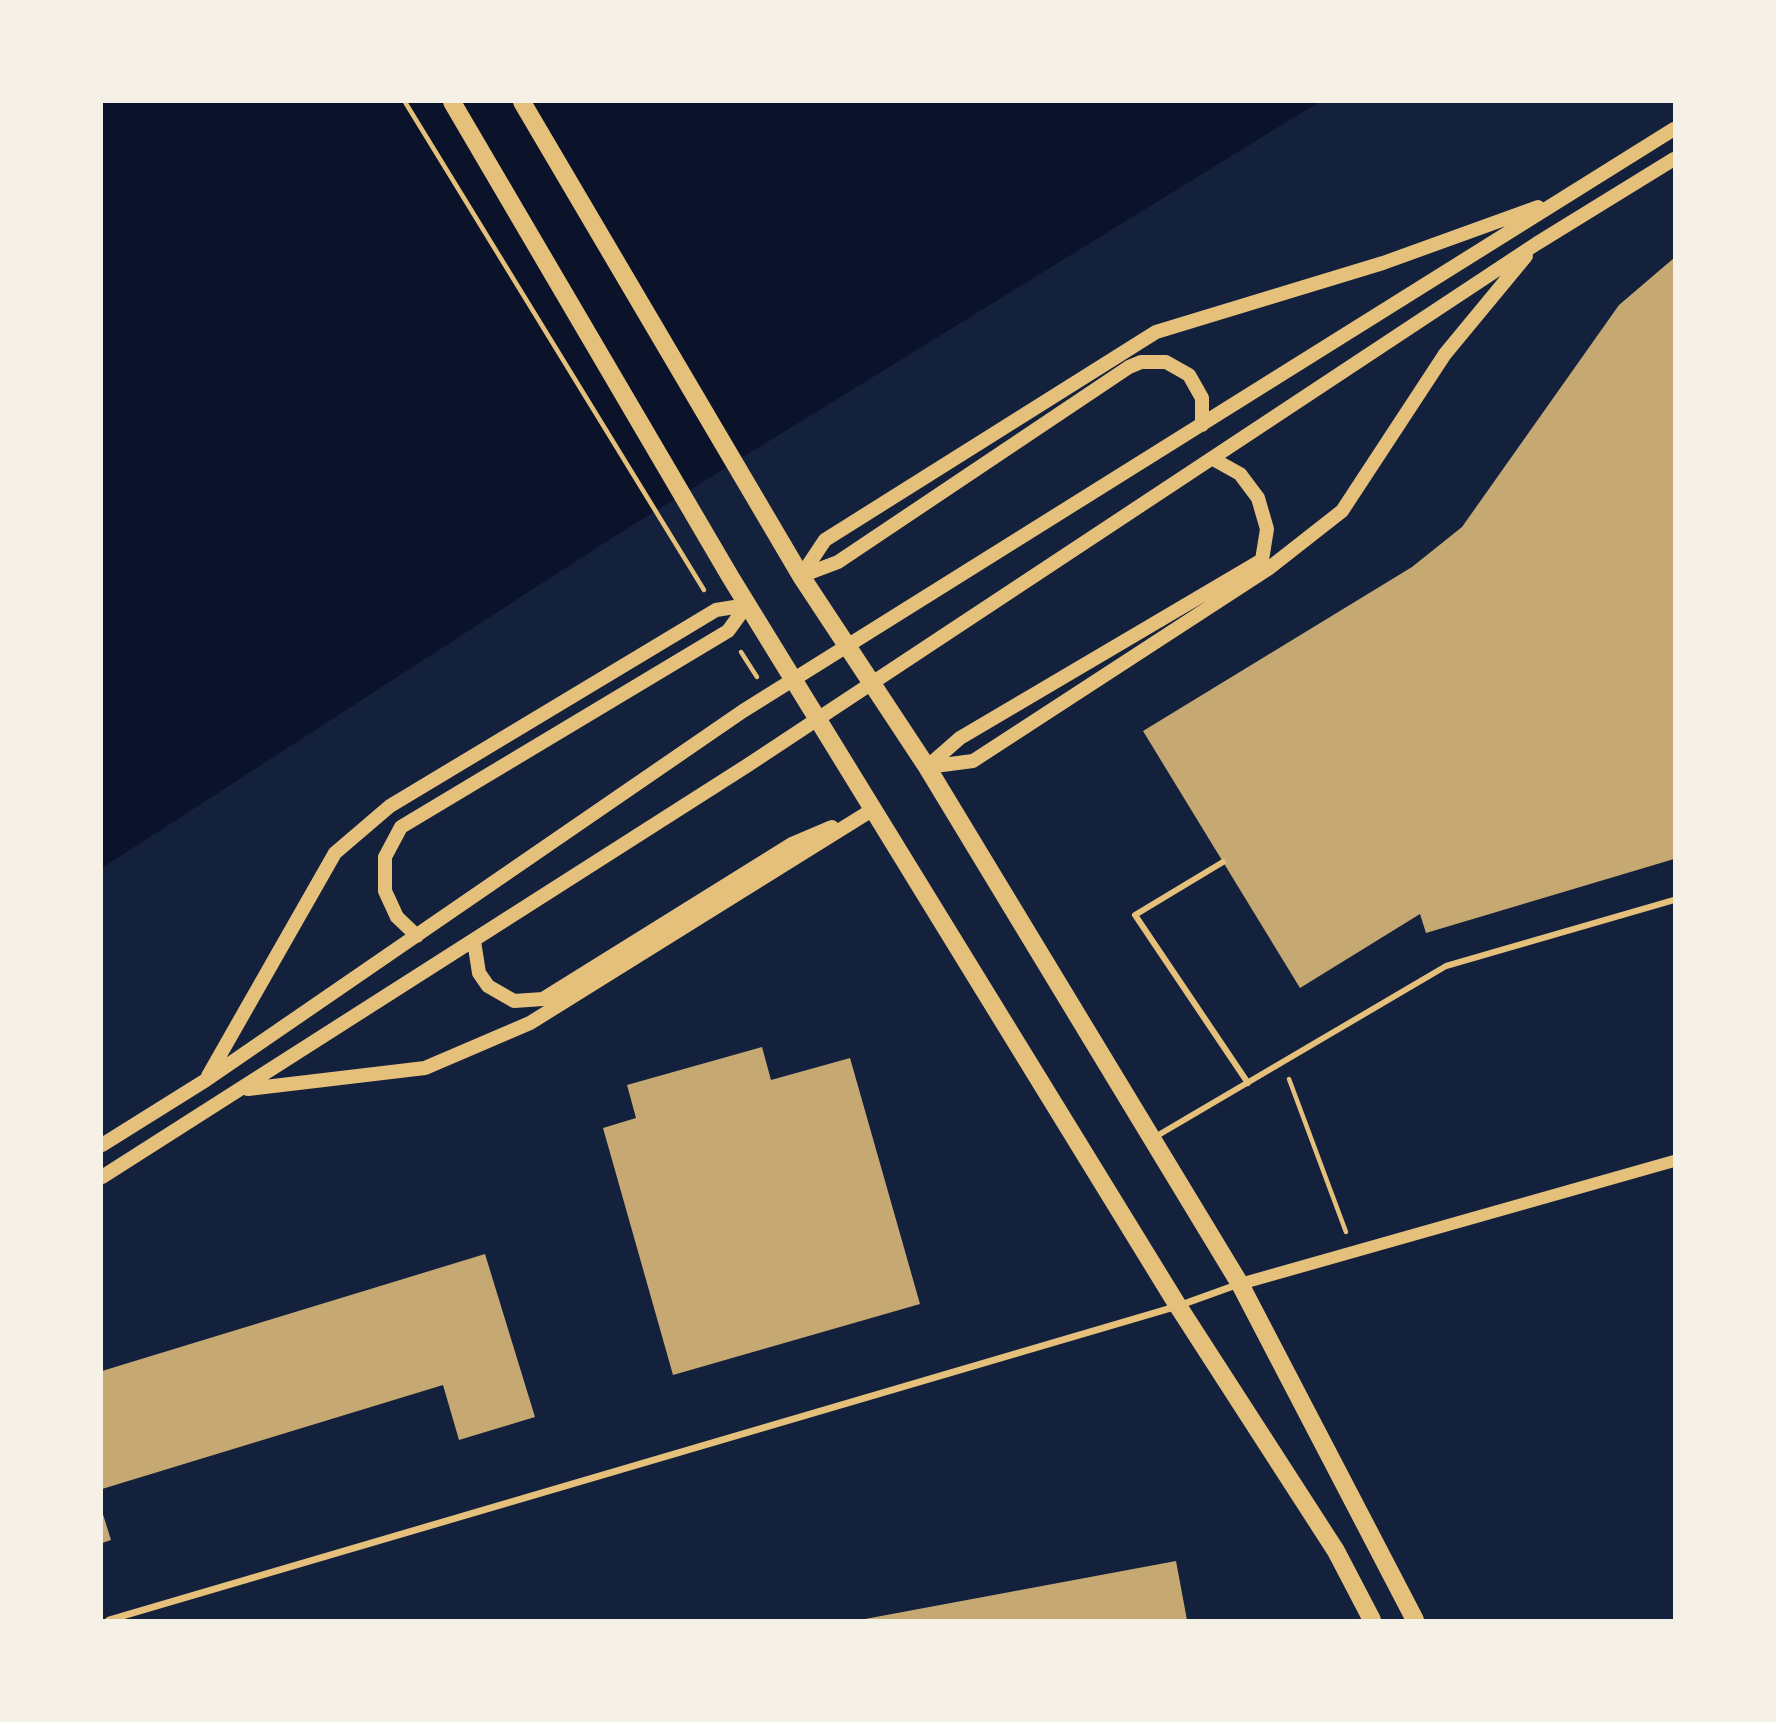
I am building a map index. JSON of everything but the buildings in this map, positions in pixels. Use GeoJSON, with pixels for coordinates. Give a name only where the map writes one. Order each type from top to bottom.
{"type":"FeatureCollection","features":[{"type":"Feature","properties":{"kind":"main road"},"geometry":{"type":"LineString","coordinates":[[452,102],[747,606],[1178,1307],[1336,1551],[1372,1620]]}},
{"type":"Feature","properties":{"kind":"main road"},"geometry":{"type":"LineString","coordinates":[[522,102],[801,576],[927,767],[1240,1284],[1359,1507],[1415,1620]]}},
{"type":"Feature","properties":{"kind":"main road"},"geometry":{"type":"LineString","coordinates":[[102,1145],[206,1080],[743,711],[1675,129]]}},
{"type":"Feature","properties":{"kind":"main road"},"geometry":{"type":"LineString","coordinates":[[102,1177],[474,941],[1213,459],[1536,243],[1675,159]]}},
{"type":"Feature","properties":{"kind":"main road"},"geometry":{"type":"LineString","coordinates":[[801,576],[825,540],[1156,332],[1383,263],[1566,198]]}},
{"type":"Feature","properties":{"kind":"main road"},"geometry":{"type":"LineString","coordinates":[[927,767],[973,761],[1268,569],[1342,511],[1445,354],[1536,243]]}},
{"type":"Feature","properties":{"kind":"main road"},"geometry":{"type":"LineString","coordinates":[[801,576],[838,562],[1118,374],[1141,362],[1166,362],[1189,375],[1202,398],[1202,425]]}},
{"type":"Feature","properties":{"kind":"main road"},"geometry":{"type":"LineString","coordinates":[[927,767],[960,738],[1262,560],[1267,528],[1258,498],[1240,474],[1213,459]]}},
{"type":"Feature","properties":{"kind":"main road"},"geometry":{"type":"LineString","coordinates":[[417,936],[397,917],[385,891],[385,857],[401,827],[728,631],[747,606]]}},
{"type":"Feature","properties":{"kind":"main road"},"geometry":{"type":"LineString","coordinates":[[206,1080],[335,853],[390,806],[704,617],[716,610],[747,606]]}},
{"type":"Feature","properties":{"kind":"main road"},"geometry":{"type":"LineString","coordinates":[[474,941],[476,965],[488,986],[514,1001],[543,999],[792,844],[872,810]]}},
{"type":"Feature","properties":{"kind":"main road"},"geometry":{"type":"LineString","coordinates":[[243,1090],[425,1068],[530,1023],[872,810]]}},
{"type":"Feature","properties":{"kind":"street"},"geometry":{"type":"LineString","coordinates":[[1223,862],[1135,915],[1248,1083]]}},
{"type":"Feature","properties":{"kind":"street"},"geometry":{"type":"LineString","coordinates":[[1152,1139],[1446,966],[1675,900]]}},
{"type":"Feature","properties":{"kind":"street"},"geometry":{"type":"LineString","coordinates":[[109,1620],[1178,1307],[1240,1284],[1675,1161]]}},
{"type":"Feature","properties":{"kind":"path"},"geometry":{"type":"LineString","coordinates":[[405,102],[703,589]]}},
{"type":"Feature","properties":{"kind":"path"},"geometry":{"type":"LineString","coordinates":[[1283,1062],[1353,1252]]}},
{"type":"Feature","properties":{"kind":"water"},"geometry":{"type":"Polygon","coordinates":[[[102,102],[1319,102],[615,536],[102,868],[102,102]]]}}]}
